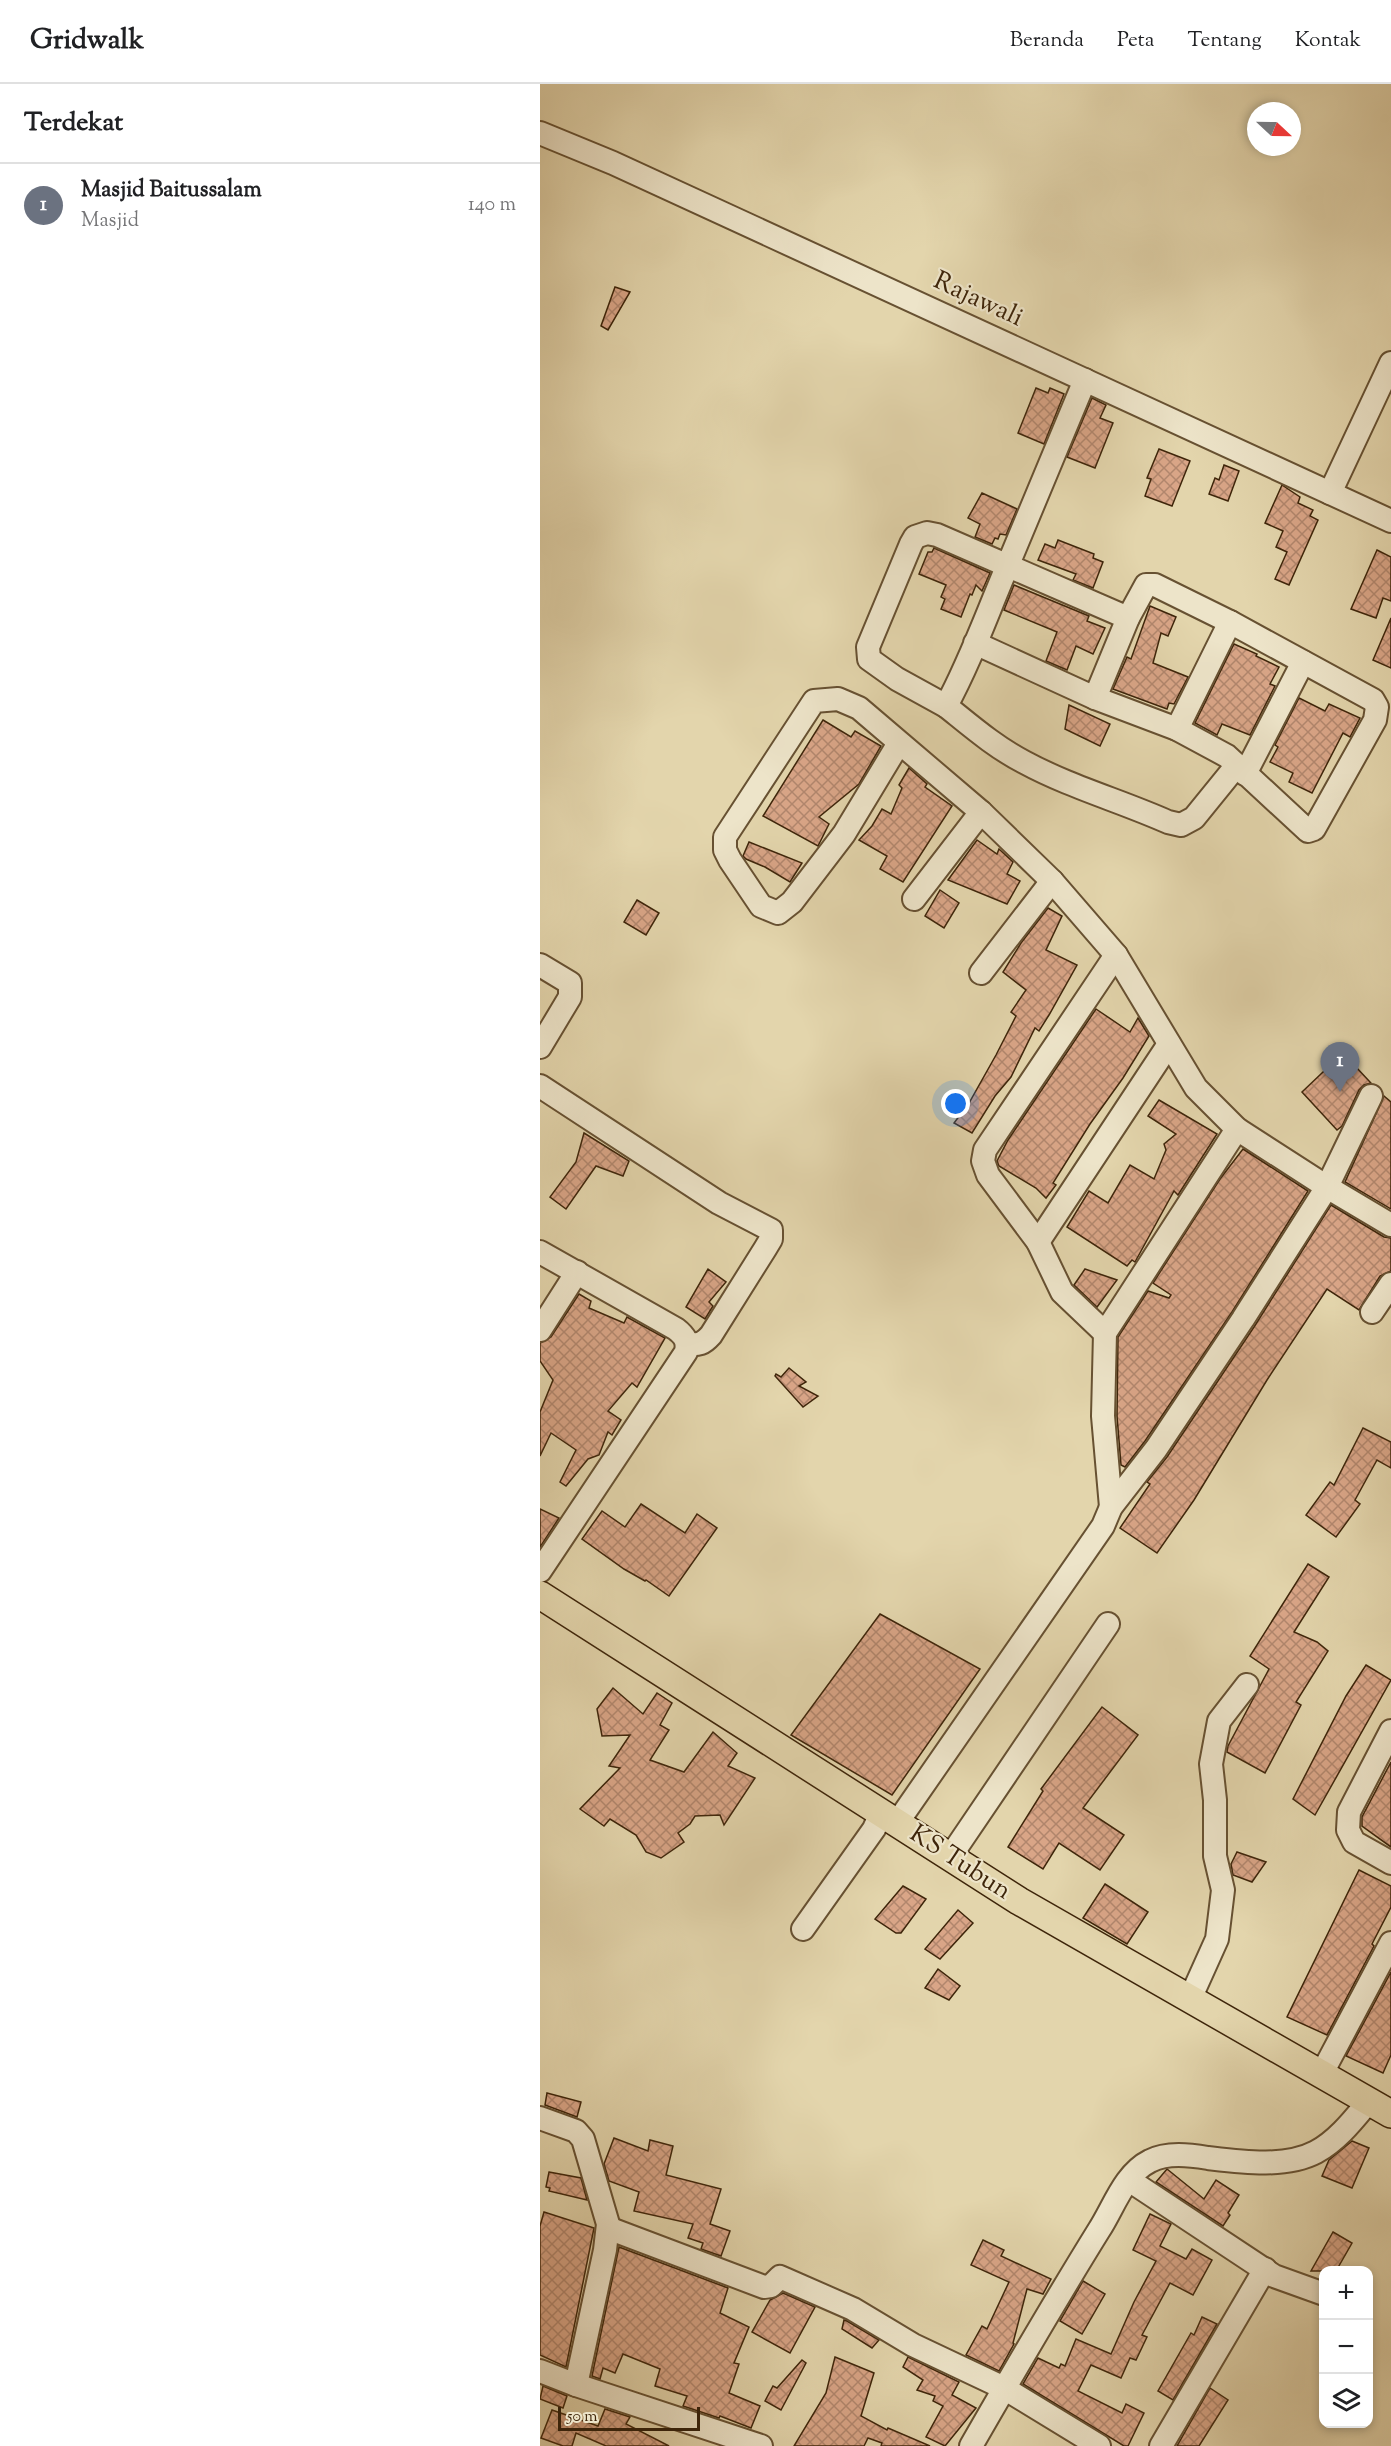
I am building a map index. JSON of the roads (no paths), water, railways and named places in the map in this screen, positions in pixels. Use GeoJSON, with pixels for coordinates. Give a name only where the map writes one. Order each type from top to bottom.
{"type":"FeatureCollection","features":[{"type":"Feature","properties":{"kind":"main road","name":"KS Tubun"},"geometry":{"type":"LineString","coordinates":[[540,1595],[1019,1901],[1380,2108]]}},
{"type":"Feature","properties":{"kind":"street","name":"Rajawali"},"geometry":{"type":"LineString","coordinates":[[540,133],[613,163],[1391,521]]}},
{"type":"Feature","properties":{"kind":"street"},"geometry":{"type":"LineString","coordinates":[[1330,493],[1391,363]]}},
{"type":"Feature","properties":{"kind":"street"},"geometry":{"type":"LineString","coordinates":[[945,706],[962,676],[1085,380]]}},
{"type":"Feature","properties":{"kind":"street"},"geometry":{"type":"LineString","coordinates":[[1128,618],[937,535],[920,534],[911,544],[871,638],[867,654],[869,659],[897,679],[945,706],[998,747],[1025,763],[1092,793],[1181,825],[1194,818],[1241,769],[1303,662]]}},
{"type":"Feature","properties":{"kind":"street"},"geometry":{"type":"LineString","coordinates":[[975,643],[1095,698],[1176,729],[1227,756],[1305,830],[1312,831],[1368,733],[1377,712],[1373,700],[1230,622],[1151,584],[1146,585],[1143,589],[1128,618],[1095,698]]}},
{"type":"Feature","properties":{"kind":"street"},"geometry":{"type":"LineString","coordinates":[[1176,729],[1230,622]]}},
{"type":"Feature","properties":{"kind":"street"},"geometry":{"type":"LineString","coordinates":[[899,743],[844,834],[792,902],[778,913],[761,906],[730,860],[725,850],[725,837],[814,701],[838,699],[859,708],[981,812],[1052,881],[1116,955],[1196,1088],[1237,1129],[1327,1188],[1391,1225]]}},
{"type":"Feature","properties":{"kind":"street"},"geometry":{"type":"LineString","coordinates":[[914,899],[981,812]]}},
{"type":"Feature","properties":{"kind":"street"},"geometry":{"type":"LineString","coordinates":[[981,973],[1052,881]]}},
{"type":"Feature","properties":{"kind":"street"},"geometry":{"type":"LineString","coordinates":[[1105,1333],[1062,1292],[1038,1242],[988,1175],[983,1161],[985,1150],[1116,955]]}},
{"type":"Feature","properties":{"kind":"street"},"geometry":{"type":"LineString","coordinates":[[540,965],[570,983],[571,990],[570,997],[540,1047]]}},
{"type":"Feature","properties":{"kind":"street"},"geometry":{"type":"LineString","coordinates":[[1038,1242],[1169,1044]]}},
{"type":"Feature","properties":{"kind":"street"},"geometry":{"type":"LineString","coordinates":[[540,1086],[719,1203],[771,1230],[771,1239],[711,1335],[699,1345],[687,1344]]}},
{"type":"Feature","properties":{"kind":"street"},"geometry":{"type":"LineString","coordinates":[[803,1929],[874,1829],[889,1818],[1103,1526],[1111,1507],[1162,1440],[1327,1188],[1371,1096]]}},
{"type":"Feature","properties":{"kind":"street"},"geometry":{"type":"LineString","coordinates":[[1111,1507],[1102,1416],[1105,1333],[1237,1129]]}},
{"type":"Feature","properties":{"kind":"street"},"geometry":{"type":"LineString","coordinates":[[540,1252],[676,1329],[684,1336],[687,1344],[686,1352],[540,1571]]}},
{"type":"Feature","properties":{"kind":"street"},"geometry":{"type":"LineString","coordinates":[[540,1330],[577,1272]]}},
{"type":"Feature","properties":{"kind":"street"},"geometry":{"type":"LineString","coordinates":[[1372,1312],[1391,1284]]}},
{"type":"Feature","properties":{"kind":"street"},"geometry":{"type":"LineString","coordinates":[[950,1857],[1108,1624]]}},
{"type":"Feature","properties":{"kind":"street"},"geometry":{"type":"LineString","coordinates":[[1190,1999],[1217,1939],[1223,1890],[1215,1856],[1215,1800],[1211,1764],[1219,1721],[1247,1685]]}},
{"type":"Feature","properties":{"kind":"street"},"geometry":{"type":"LineString","coordinates":[[1391,1731],[1349,1812],[1348,1830],[1354,1842],[1391,1863]]}},
{"type":"Feature","properties":{"kind":"street"},"geometry":{"type":"LineString","coordinates":[[1321,2075],[1391,1943]]}},
{"type":"Feature","properties":{"kind":"street"},"geometry":{"type":"LineString","coordinates":[[971,2446],[1047,2313],[1108,2216],[1121,2189],[1150,2161],[1171,2156],[1262,2162],[1295,2159],[1316,2152],[1380,2108]]}},
{"type":"Feature","properties":{"kind":"street"},"geometry":{"type":"LineString","coordinates":[[540,2118],[576,2132],[583,2139],[606,2211],[608,2228],[605,2250],[576,2385]]}},
{"type":"Feature","properties":{"kind":"street"},"geometry":{"type":"LineString","coordinates":[[1129,2180],[1274,2276],[1319,2293]]}},
{"type":"Feature","properties":{"kind":"street"},"geometry":{"type":"LineString","coordinates":[[608,2228],[764,2287],[771,2286],[780,2277],[853,2308],[913,2345],[1004,2388],[1099,2446]]}},
{"type":"Feature","properties":{"kind":"street"},"geometry":{"type":"LineString","coordinates":[[1161,2446],[1265,2269]]}},
{"type":"Feature","properties":{"kind":"street"},"geometry":{"type":"LineString","coordinates":[[540,2371],[761,2446]]}},
{"type":"Feature","properties":{"kind":"place","name":"Masjid Baitussalam"},"geometry":{"type":"Point","coordinates":[1340,1092]}}]}
